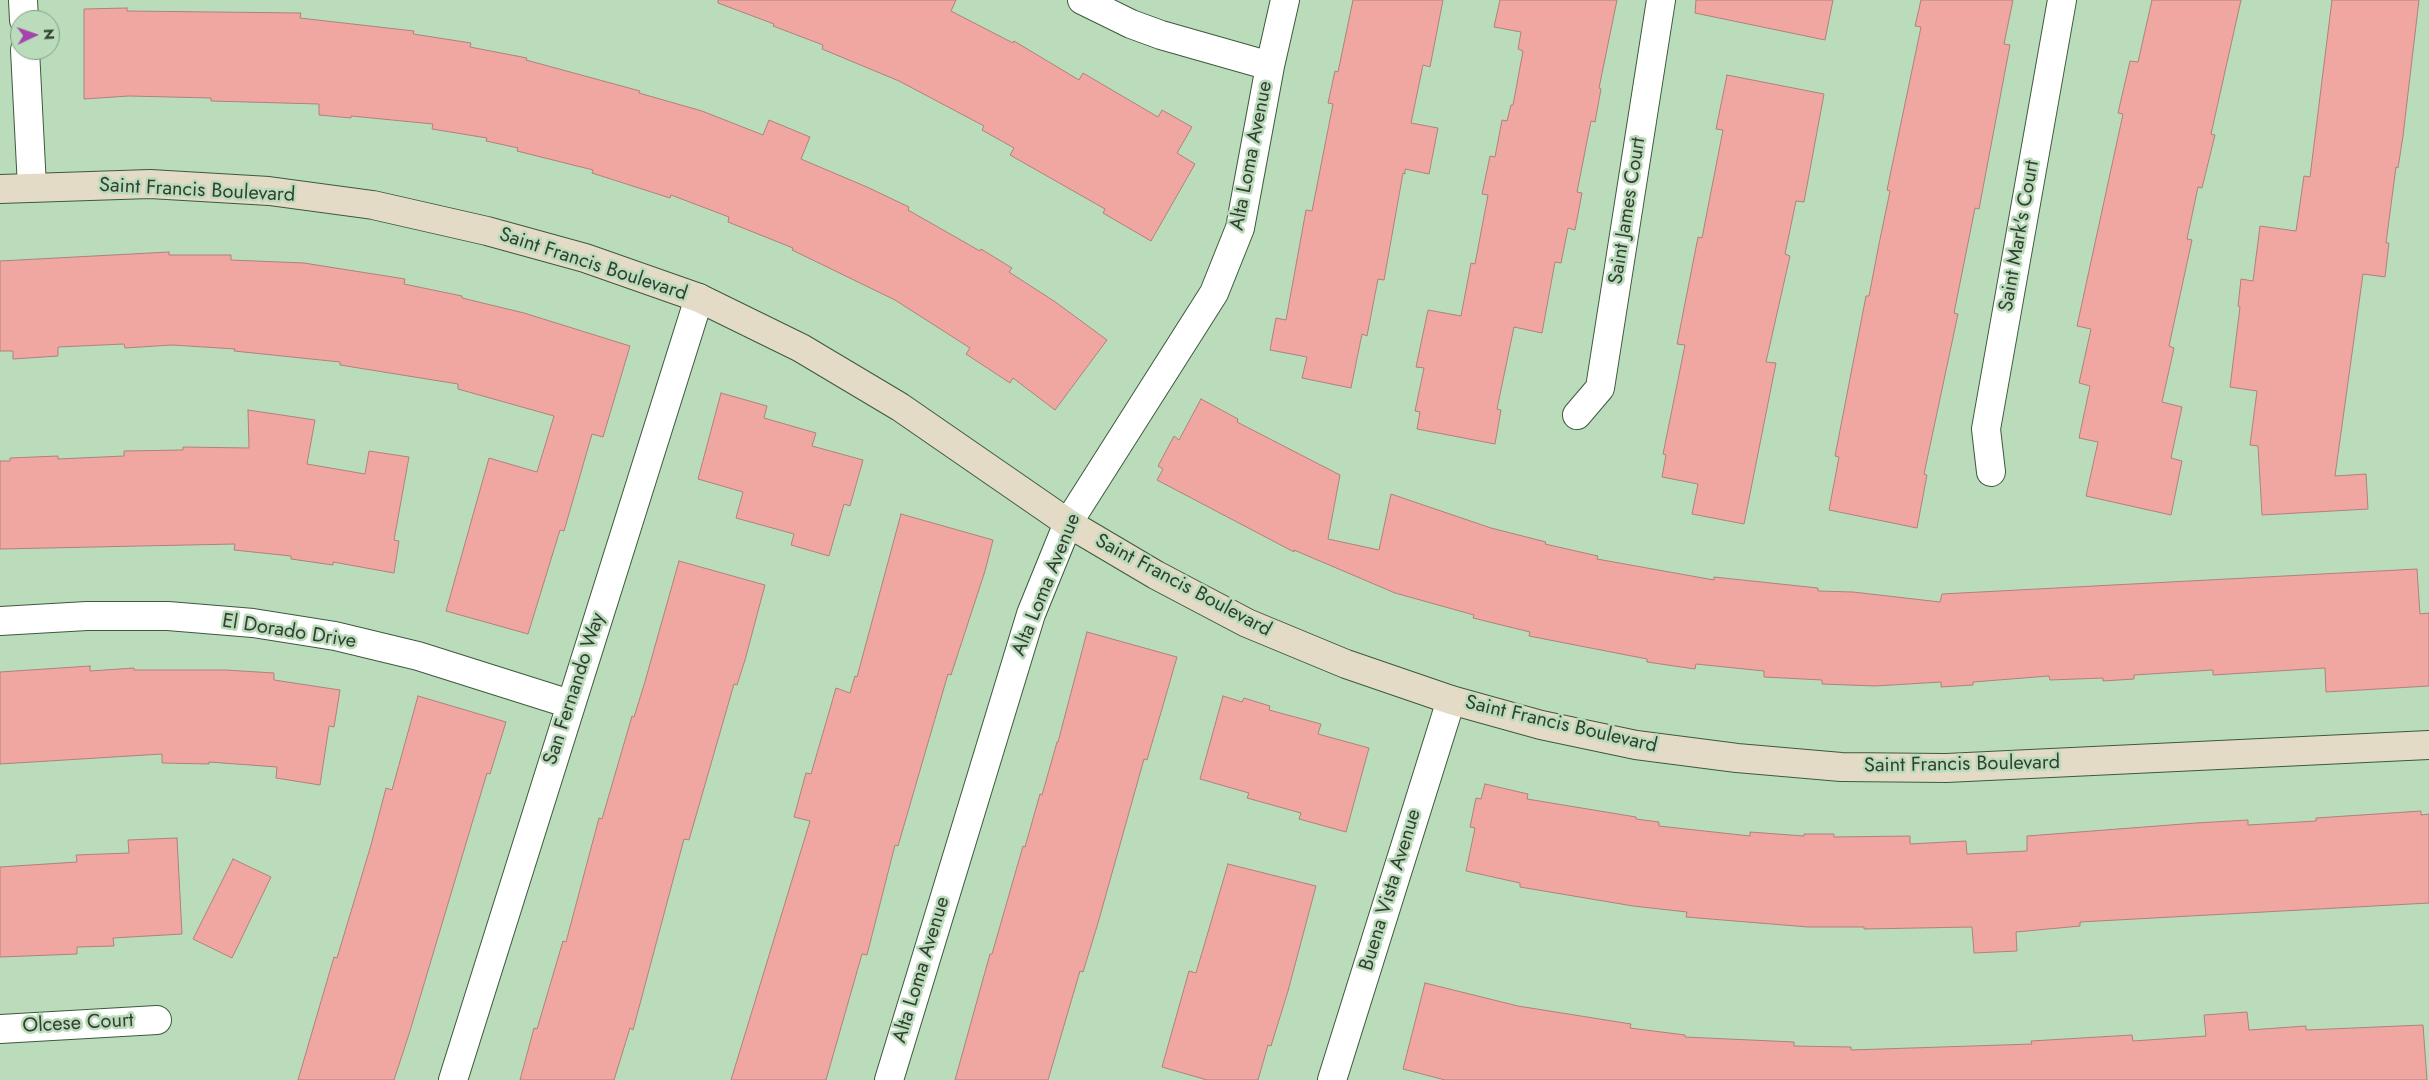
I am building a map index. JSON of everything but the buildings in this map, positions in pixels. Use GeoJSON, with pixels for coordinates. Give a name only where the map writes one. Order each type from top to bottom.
{"type":"FeatureCollection","features":[{"type":"Feature","properties":{"kind":"street"},"geometry":{"type":"LineString","coordinates":[[1082,0],[1131,24],[1161,35],[1270,66]]}},
{"type":"Feature","properties":{"kind":"street","name":"Alta Loma Avenue"},"geometry":{"type":"LineString","coordinates":[[889,1080],[1032,614],[1068,524],[1214,292],[1240,228],[1270,66],[1285,0]]}},
{"type":"Feature","properties":{"kind":"street","name":"Saint James Court"},"geometry":{"type":"LineString","coordinates":[[1577,415],[1600,388],[1661,0]]}},
{"type":"Feature","properties":{"kind":"street","name":"Saint Mark's Court"},"geometry":{"type":"LineString","coordinates":[[1991,472],[1986,429],[2062,0]]}},
{"type":"Feature","properties":{"kind":"street"},"geometry":{"type":"LineString","coordinates":[[26,60],[32,187]]}},
{"type":"Feature","properties":{"kind":"street","name":"Saint Francis Boulevard"},"geometry":{"type":"LineString","coordinates":[[0,189],[160,185],[270,191],[373,205],[487,231],[585,258],[699,298],[801,348],[900,407],[1068,524],[1156,575],[1247,623],[1346,664],[1451,700],[1541,725],[1636,745],[1737,758],[1841,767],[1946,768],[2429,745]]}},
{"type":"Feature","properties":{"kind":"street","name":"San Fernando Way"},"geometry":{"type":"LineString","coordinates":[[452,1080],[699,298]]}},
{"type":"Feature","properties":{"kind":"street","name":"El Dorado Drive"},"geometry":{"type":"LineString","coordinates":[[0,621],[87,616],[168,616],[254,623],[335,636],[418,656],[570,704]]}},
{"type":"Feature","properties":{"kind":"street","name":"Buena Vista Avenue"},"geometry":{"type":"LineString","coordinates":[[1332,1080],[1451,700]]}},
{"type":"Feature","properties":{"kind":"street","name":"Olcese Court"},"geometry":{"type":"LineString","coordinates":[[0,1028],[157,1020]]}}]}
